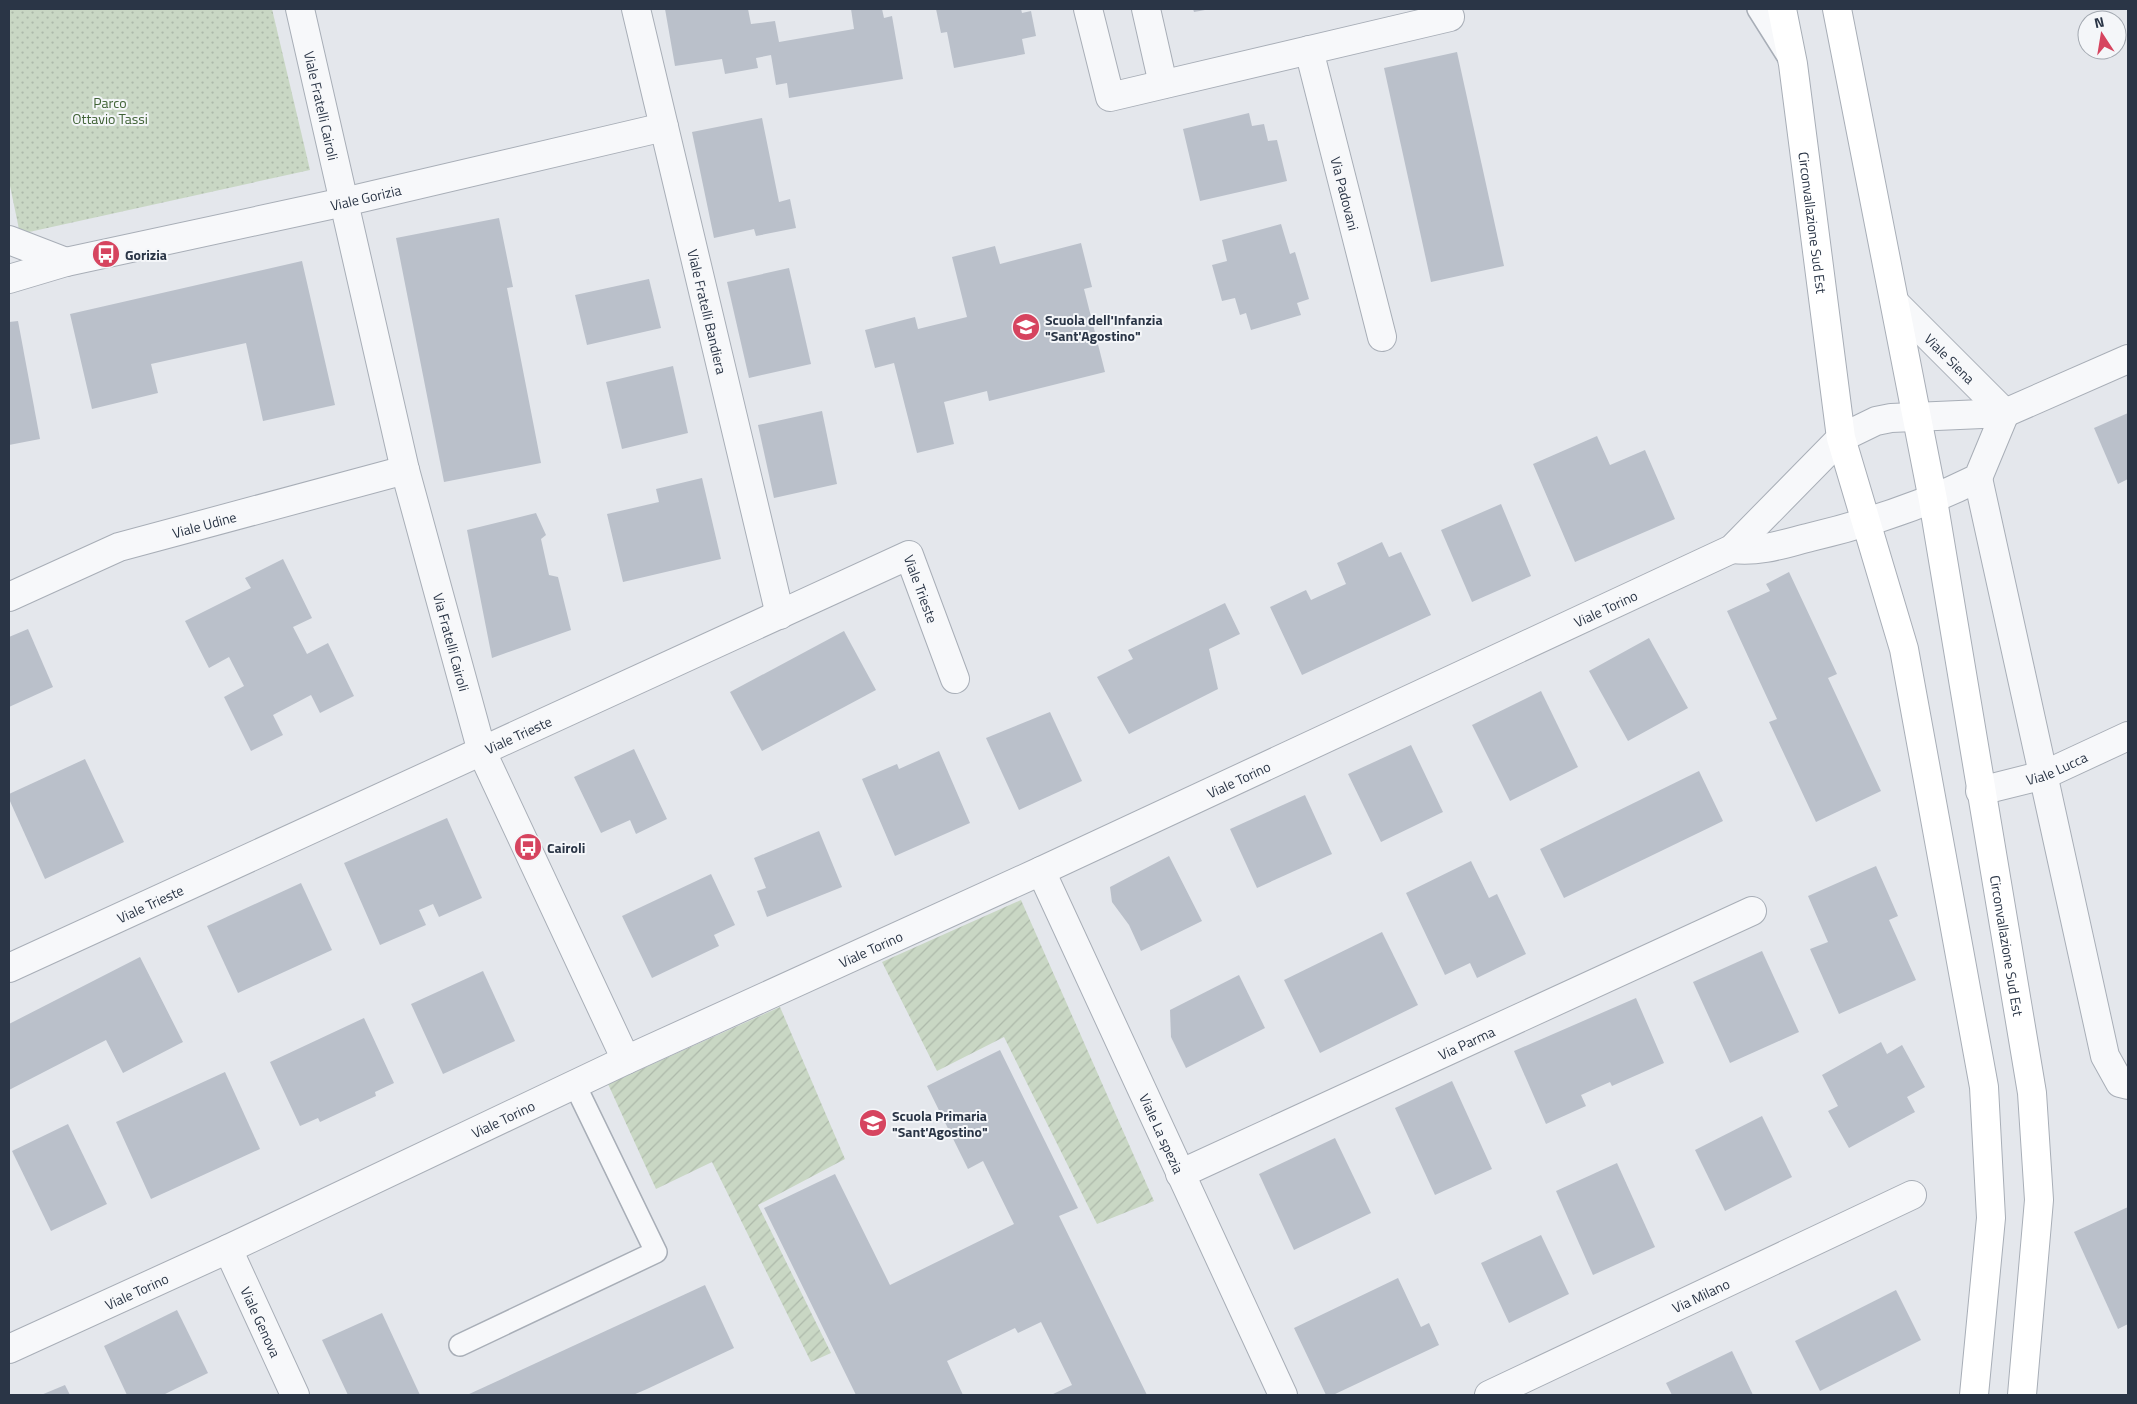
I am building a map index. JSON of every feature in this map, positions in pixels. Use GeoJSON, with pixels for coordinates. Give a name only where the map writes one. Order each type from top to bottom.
{"type":"FeatureCollection","features":[{"type":"Feature","properties":{"kind":"main road","name":"Circonvallazione Sud Est"},"geometry":{"type":"LineString","coordinates":[[1782,9],[1792,64],[1841,438],[1904,649],[1984,1087],[1991,1218],[1974,1395]]}},
{"type":"Feature","properties":{"kind":"main road","name":"Circonvallazione Sud Est"},"geometry":{"type":"LineString","coordinates":[[1837,9],[1934,500],[1980,791],[2032,1093],[2039,1200],[2022,1395]]}},
{"type":"Feature","properties":{"kind":"street","name":"Viale Fratelli Cairoli"},"geometry":{"type":"LineString","coordinates":[[300,9],[344,202]]}},
{"type":"Feature","properties":{"kind":"street","name":"Viale Fratelli Bandiera"},"geometry":{"type":"LineString","coordinates":[[636,9],[780,615]]}},
{"type":"Feature","properties":{"kind":"street"},"geometry":{"type":"LineString","coordinates":[[1088,9],[1110,98],[1450,17]]}},
{"type":"Feature","properties":{"kind":"street"},"geometry":{"type":"LineString","coordinates":[[1146,9],[1163,84]]}},
{"type":"Feature","properties":{"kind":"street","name":"Via Padovani"},"geometry":{"type":"LineString","coordinates":[[1309,50],[1382,337]]}},
{"type":"Feature","properties":{"kind":"street","name":"Viale Gorizia"},"geometry":{"type":"LineString","coordinates":[[9,279],[66,262],[344,202],[664,127]]}},
{"type":"Feature","properties":{"kind":"street","name":"Via Fratelli Cairoli"},"geometry":{"type":"LineString","coordinates":[[344,202],[405,470],[482,752],[626,1060]]}},
{"type":"Feature","properties":{"kind":"street"},"geometry":{"type":"LineString","coordinates":[[9,240],[66,262]]}},
{"type":"Feature","properties":{"kind":"street","name":"Viale Siena"},"geometry":{"type":"LineString","coordinates":[[1895,303],[2005,414]]}},
{"type":"Feature","properties":{"kind":"street"},"geometry":{"type":"LineString","coordinates":[[1841,438],[1876,421],[1891,418],[2005,414],[2128,359]]}},
{"type":"Feature","properties":{"kind":"street"},"geometry":{"type":"LineString","coordinates":[[2005,414],[1978,478],[2105,1056],[2120,1083],[2128,1086]]}},
{"type":"Feature","properties":{"kind":"street","name":"Viale Torino"},"geometry":{"type":"LineString","coordinates":[[9,1349],[228,1249],[626,1060],[1041,871],[1732,549],[1841,438]]}},
{"type":"Feature","properties":{"kind":"street","name":"Viale Udine"},"geometry":{"type":"LineString","coordinates":[[9,597],[119,547],[405,470]]}},
{"type":"Feature","properties":{"kind":"street"},"geometry":{"type":"LineString","coordinates":[[1866,524],[1934,500],[1978,478]]}},
{"type":"Feature","properties":{"kind":"street","name":"Viale Torino"},"geometry":{"type":"LineString","coordinates":[[1732,549],[1755,551],[1866,524]]}},
{"type":"Feature","properties":{"kind":"street","name":"Viale Trieste"},"geometry":{"type":"LineString","coordinates":[[9,968],[909,555],[954,678]]}},
{"type":"Feature","properties":{"kind":"street","name":"Viale Lucca"},"geometry":{"type":"LineString","coordinates":[[1980,791],[2044,775],[2128,736]]}},
{"type":"Feature","properties":{"kind":"street","name":"Viale La spezia"},"geometry":{"type":"LineString","coordinates":[[1041,871],[1283,1395]]}},
{"type":"Feature","properties":{"kind":"street","name":"Via Parma"},"geometry":{"type":"LineString","coordinates":[[1180,1174],[1752,911]]}},
{"type":"Feature","properties":{"kind":"street","name":"Via Milano"},"geometry":{"type":"LineString","coordinates":[[1489,1395],[1912,1195]]}},
{"type":"Feature","properties":{"kind":"street","name":"Viale Genova"},"geometry":{"type":"LineString","coordinates":[[228,1249],[295,1395]]}},
{"type":"Feature","properties":{"kind":"lane"},"geometry":{"type":"LineString","coordinates":[[1758,9],[1792,64]]}},
{"type":"Feature","properties":{"kind":"lane"},"geometry":{"type":"LineString","coordinates":[[460,1344],[656,1252],[575,1084]]}},
{"type":"Feature","properties":{"kind":"green space","name":"Parco Ottavio Tassi"},"geometry":{"type":"Polygon","coordinates":[[[9,9],[272,9],[310,170],[20,234],[9,181],[9,9]]]}},
{"type":"Feature","properties":{"kind":"green space"},"geometry":{"type":"Polygon","coordinates":[[[1021,900],[1154,1201],[1097,1224],[1004,1037],[937,1071],[882,962],[1021,900]]]}},
{"type":"Feature","properties":{"kind":"green space"},"geometry":{"type":"Polygon","coordinates":[[[780,1007],[845,1159],[758,1205],[831,1353],[811,1362],[712,1162],[656,1189],[608,1084],[780,1007]]]}},
{"type":"Feature","properties":{"kind":"building"},"geometry":{"type":"Polygon","coordinates":[[[665,9],[748,9],[751,24],[775,21],[779,42],[854,29],[851,9],[882,9],[884,18],[892,16],[903,79],[789,98],[787,83],[776,85],[771,55],[756,58],[758,68],[725,74],[722,59],[675,66],[665,9]]]}},
{"type":"Feature","properties":{"kind":"building"},"geometry":{"type":"Polygon","coordinates":[[[936,9],[1021,9],[1022,13],[1031,11],[1036,36],[1022,39],[1025,54],[954,68],[947,32],[941,33],[936,9]]]}},
{"type":"Feature","properties":{"kind":"building"},"geometry":{"type":"Polygon","coordinates":[[[1193,9],[1205,9],[1205,10],[1194,12],[1193,9]]]}},
{"type":"Feature","properties":{"kind":"building"},"geometry":{"type":"Polygon","coordinates":[[[1457,52],[1504,266],[1431,282],[1384,68],[1457,52]]]}},
{"type":"Feature","properties":{"kind":"building"},"geometry":{"type":"Polygon","coordinates":[[[1249,113],[1252,126],[1264,124],[1268,141],[1277,140],[1287,181],[1200,201],[1183,129],[1249,113]]]}},
{"type":"Feature","properties":{"kind":"building"},"geometry":{"type":"Polygon","coordinates":[[[762,118],[779,202],[790,199],[796,228],[756,236],[754,229],[714,238],[692,132],[762,118]]]}},
{"type":"Feature","properties":{"kind":"building"},"geometry":{"type":"Polygon","coordinates":[[[499,218],[513,287],[507,288],[541,463],[444,482],[396,238],[499,218]]]}},
{"type":"Feature","properties":{"kind":"building"},"geometry":{"type":"Polygon","coordinates":[[[1281,224],[1290,254],[1295,252],[1309,299],[1297,303],[1301,315],[1251,330],[1246,313],[1240,315],[1235,298],[1222,301],[1212,265],[1227,261],[1222,240],[1281,224]]]}},
{"type":"Feature","properties":{"kind":"building"},"geometry":{"type":"Polygon","coordinates":[[[1081,243],[1092,287],[1084,289],[1105,372],[989,401],[987,391],[944,402],[954,444],[917,453],[894,363],[875,368],[865,330],[915,317],[918,329],[967,317],[952,257],[995,246],[1000,264],[1081,243]]]}},
{"type":"Feature","properties":{"kind":"building"},"geometry":{"type":"Polygon","coordinates":[[[302,261],[335,405],[263,421],[246,343],[151,364],[158,393],[92,409],[70,314],[302,261]]]}},
{"type":"Feature","properties":{"kind":"building"},"geometry":{"type":"Polygon","coordinates":[[[789,268],[811,364],[749,378],[727,282],[789,268]]]}},
{"type":"Feature","properties":{"kind":"building"},"geometry":{"type":"Polygon","coordinates":[[[649,279],[661,328],[587,345],[575,295],[649,279]]]}},
{"type":"Feature","properties":{"kind":"building"},"geometry":{"type":"Polygon","coordinates":[[[18,321],[40,439],[9,445],[9,322],[18,321]]]}},
{"type":"Feature","properties":{"kind":"building"},"geometry":{"type":"Polygon","coordinates":[[[673,366],[688,433],[622,449],[606,382],[673,366]]]}},
{"type":"Feature","properties":{"kind":"building"},"geometry":{"type":"Polygon","coordinates":[[[822,411],[837,484],[774,498],[758,425],[822,411]]]}},
{"type":"Feature","properties":{"kind":"building"},"geometry":{"type":"Polygon","coordinates":[[[2128,413],[2128,479],[2118,484],[2094,428],[2128,413]]]}},
{"type":"Feature","properties":{"kind":"building"},"geometry":{"type":"Polygon","coordinates":[[[1597,436],[1610,465],[1645,450],[1675,519],[1575,562],[1533,464],[1597,436]]]}},
{"type":"Feature","properties":{"kind":"building"},"geometry":{"type":"Polygon","coordinates":[[[702,478],[721,559],[623,582],[607,514],[659,502],[656,489],[702,478]]]}},
{"type":"Feature","properties":{"kind":"building"},"geometry":{"type":"Polygon","coordinates":[[[1501,504],[1531,576],[1472,602],[1441,530],[1501,504]]]}},
{"type":"Feature","properties":{"kind":"building"},"geometry":{"type":"Polygon","coordinates":[[[536,513],[546,535],[541,539],[549,575],[558,577],[571,630],[492,658],[467,530],[536,513]]]}},
{"type":"Feature","properties":{"kind":"building"},"geometry":{"type":"Polygon","coordinates":[[[1382,542],[1389,557],[1401,552],[1431,615],[1302,675],[1270,607],[1306,590],[1311,600],[1346,584],[1337,563],[1382,542]]]}},
{"type":"Feature","properties":{"kind":"building"},"geometry":{"type":"Polygon","coordinates":[[[283,559],[312,618],[293,627],[307,654],[328,643],[354,696],[320,713],[311,695],[273,715],[283,735],[251,751],[224,697],[244,686],[229,657],[209,668],[185,621],[251,588],[245,578],[283,559]]]}},
{"type":"Feature","properties":{"kind":"building"},"geometry":{"type":"Polygon","coordinates":[[[1789,572],[1837,674],[1828,678],[1881,791],[1816,822],[1769,722],[1777,719],[1727,611],[1770,591],[1766,584],[1789,572]]]}},
{"type":"Feature","properties":{"kind":"building"},"geometry":{"type":"Polygon","coordinates":[[[1225,603],[1240,634],[1209,649],[1218,689],[1129,734],[1097,677],[1133,659],[1128,650],[1225,603]]]}},
{"type":"Feature","properties":{"kind":"building"},"geometry":{"type":"Polygon","coordinates":[[[28,629],[53,687],[9,707],[9,637],[28,629]]]}},
{"type":"Feature","properties":{"kind":"building"},"geometry":{"type":"Polygon","coordinates":[[[844,631],[876,690],[762,751],[730,692],[844,631]]]}},
{"type":"Feature","properties":{"kind":"building"},"geometry":{"type":"Polygon","coordinates":[[[1649,638],[1688,708],[1628,741],[1589,671],[1649,638]]]}},
{"type":"Feature","properties":{"kind":"building"},"geometry":{"type":"Polygon","coordinates":[[[1541,691],[1578,767],[1510,801],[1472,725],[1541,691]]]}},
{"type":"Feature","properties":{"kind":"building"},"geometry":{"type":"Polygon","coordinates":[[[1050,712],[1082,781],[1019,810],[986,738],[1050,712]]]}},
{"type":"Feature","properties":{"kind":"building"},"geometry":{"type":"Polygon","coordinates":[[[1411,745],[1443,812],[1381,842],[1348,774],[1411,745]]]}},
{"type":"Feature","properties":{"kind":"building"},"geometry":{"type":"Polygon","coordinates":[[[634,749],[667,819],[636,834],[630,820],[601,833],[574,777],[634,749]]]}},
{"type":"Feature","properties":{"kind":"building"},"geometry":{"type":"Polygon","coordinates":[[[939,751],[970,823],[895,856],[862,779],[897,764],[899,769],[939,751]]]}},
{"type":"Feature","properties":{"kind":"building"},"geometry":{"type":"Polygon","coordinates":[[[85,759],[124,842],[45,879],[9,799],[9,794],[85,759]]]}},
{"type":"Feature","properties":{"kind":"building"},"geometry":{"type":"Polygon","coordinates":[[[1699,771],[1723,821],[1564,898],[1540,849],[1699,771]]]}},
{"type":"Feature","properties":{"kind":"building"},"geometry":{"type":"Polygon","coordinates":[[[1305,795],[1332,854],[1257,888],[1230,829],[1305,795]]]}},
{"type":"Feature","properties":{"kind":"building"},"geometry":{"type":"Polygon","coordinates":[[[447,818],[482,898],[439,917],[433,904],[419,910],[426,925],[380,945],[344,863],[447,818]]]}},
{"type":"Feature","properties":{"kind":"building"},"geometry":{"type":"Polygon","coordinates":[[[819,831],[842,887],[767,917],[757,891],[766,888],[754,858],[819,831]]]}},
{"type":"Feature","properties":{"kind":"building"},"geometry":{"type":"Polygon","coordinates":[[[1169,856],[1202,921],[1141,951],[1129,925],[1112,902],[1110,887],[1169,856]]]}},
{"type":"Feature","properties":{"kind":"building"},"geometry":{"type":"Polygon","coordinates":[[[1471,861],[1489,898],[1497,894],[1526,954],[1477,978],[1470,963],[1445,975],[1406,893],[1471,861]]]}},
{"type":"Feature","properties":{"kind":"building"},"geometry":{"type":"Polygon","coordinates":[[[1876,866],[1898,916],[1889,920],[1916,980],[1839,1014],[1810,949],[1828,942],[1808,896],[1876,866]]]}},
{"type":"Feature","properties":{"kind":"building"},"geometry":{"type":"Polygon","coordinates":[[[711,874],[735,925],[714,935],[719,946],[652,978],[622,916],[711,874]]]}},
{"type":"Feature","properties":{"kind":"building"},"geometry":{"type":"Polygon","coordinates":[[[301,883],[332,950],[238,993],[207,926],[301,883]]]}},
{"type":"Feature","properties":{"kind":"building"},"geometry":{"type":"Polygon","coordinates":[[[1382,932],[1418,1005],[1320,1053],[1284,980],[1382,932]]]}},
{"type":"Feature","properties":{"kind":"building"},"geometry":{"type":"Polygon","coordinates":[[[1762,951],[1799,1032],[1730,1063],[1693,982],[1762,951]]]}},
{"type":"Feature","properties":{"kind":"building"},"geometry":{"type":"Polygon","coordinates":[[[140,957],[183,1042],[123,1073],[106,1040],[9,1090],[9,1024],[140,957]]]}},
{"type":"Feature","properties":{"kind":"building"},"geometry":{"type":"Polygon","coordinates":[[[483,971],[515,1041],[443,1074],[411,1004],[483,971]]]}},
{"type":"Feature","properties":{"kind":"building"},"geometry":{"type":"Polygon","coordinates":[[[1239,975],[1265,1028],[1186,1068],[1171,1037],[1170,1010],[1239,975]]]}},
{"type":"Feature","properties":{"kind":"building"},"geometry":{"type":"Polygon","coordinates":[[[1636,998],[1664,1063],[1612,1086],[1610,1082],[1581,1095],[1586,1106],[1546,1124],[1514,1051],[1636,998]]]}},
{"type":"Feature","properties":{"kind":"building"},"geometry":{"type":"Polygon","coordinates":[[[364,1018],[394,1083],[375,1092],[376,1096],[320,1122],[318,1118],[300,1126],[270,1062],[364,1018]]]}},
{"type":"Feature","properties":{"kind":"building"},"geometry":{"type":"Polygon","coordinates":[[[1881,1042],[1887,1054],[1902,1045],[1925,1087],[1907,1097],[1915,1112],[1849,1148],[1828,1111],[1838,1106],[1822,1075],[1881,1042]]]}},
{"type":"Feature","properties":{"kind":"building"},"geometry":{"type":"Polygon","coordinates":[[[1000,1050],[1078,1208],[1059,1216],[1147,1395],[1051,1395],[1072,1385],[1041,1322],[1018,1333],[1015,1328],[947,1361],[963,1395],[856,1395],[764,1208],[835,1174],[890,1285],[1014,1224],[983,1161],[968,1169],[927,1086],[1000,1050]]]}},
{"type":"Feature","properties":{"kind":"building"},"geometry":{"type":"Polygon","coordinates":[[[225,1072],[260,1149],[151,1199],[116,1122],[225,1072]]]}},
{"type":"Feature","properties":{"kind":"building"},"geometry":{"type":"Polygon","coordinates":[[[1452,1081],[1492,1169],[1435,1195],[1395,1108],[1452,1081]]]}},
{"type":"Feature","properties":{"kind":"building"},"geometry":{"type":"Polygon","coordinates":[[[1762,1116],[1792,1177],[1725,1211],[1695,1150],[1762,1116]]]}},
{"type":"Feature","properties":{"kind":"building"},"geometry":{"type":"Polygon","coordinates":[[[68,1124],[107,1204],[51,1231],[12,1151],[68,1124]]]}},
{"type":"Feature","properties":{"kind":"building"},"geometry":{"type":"Polygon","coordinates":[[[1335,1138],[1371,1213],[1294,1250],[1259,1174],[1335,1138]]]}},
{"type":"Feature","properties":{"kind":"building"},"geometry":{"type":"Polygon","coordinates":[[[1617,1163],[1655,1247],[1593,1275],[1556,1191],[1617,1163]]]}},
{"type":"Feature","properties":{"kind":"building"},"geometry":{"type":"Polygon","coordinates":[[[2128,1207],[2128,1324],[2118,1329],[2074,1232],[2128,1207]]]}},
{"type":"Feature","properties":{"kind":"building"},"geometry":{"type":"Polygon","coordinates":[[[1541,1235],[1569,1294],[1509,1323],[1481,1263],[1541,1235]]]}},
{"type":"Feature","properties":{"kind":"building"},"geometry":{"type":"Polygon","coordinates":[[[1398,1278],[1421,1327],[1429,1323],[1439,1345],[1333,1395],[1326,1395],[1294,1328],[1398,1278]]]}},
{"type":"Feature","properties":{"kind":"building"},"geometry":{"type":"Polygon","coordinates":[[[705,1285],[734,1348],[647,1389],[633,1395],[467,1395],[705,1285]]]}},
{"type":"Feature","properties":{"kind":"building"},"geometry":{"type":"Polygon","coordinates":[[[1896,1290],[1921,1340],[1820,1391],[1795,1341],[1896,1290]]]}},
{"type":"Feature","properties":{"kind":"building"},"geometry":{"type":"Polygon","coordinates":[[[177,1310],[208,1373],[163,1395],[127,1395],[104,1346],[177,1310]]]}},
{"type":"Feature","properties":{"kind":"building"},"geometry":{"type":"Polygon","coordinates":[[[382,1313],[420,1395],[348,1395],[322,1340],[382,1313]]]}},
{"type":"Feature","properties":{"kind":"building"},"geometry":{"type":"Polygon","coordinates":[[[1732,1351],[1753,1395],[1672,1395],[1666,1383],[1732,1351]]]}},
{"type":"Feature","properties":{"kind":"building"},"geometry":{"type":"Polygon","coordinates":[[[65,1385],[70,1395],[41,1395],[65,1385]]]}},
{"type":"Feature","properties":{"kind":"place","name":"Gorizia"},"geometry":{"type":"Point","coordinates":[106,254]}},
{"type":"Feature","properties":{"kind":"place","name":"Scuola dell'Infanzia \"Sant'Agostino\""},"geometry":{"type":"Point","coordinates":[1026,327]}},
{"type":"Feature","properties":{"kind":"place","name":"Cairoli"},"geometry":{"type":"Point","coordinates":[528,847]}},
{"type":"Feature","properties":{"kind":"place","name":"Scuola Primaria \"Sant'Agostino\""},"geometry":{"type":"Point","coordinates":[873,1123]}}]}
